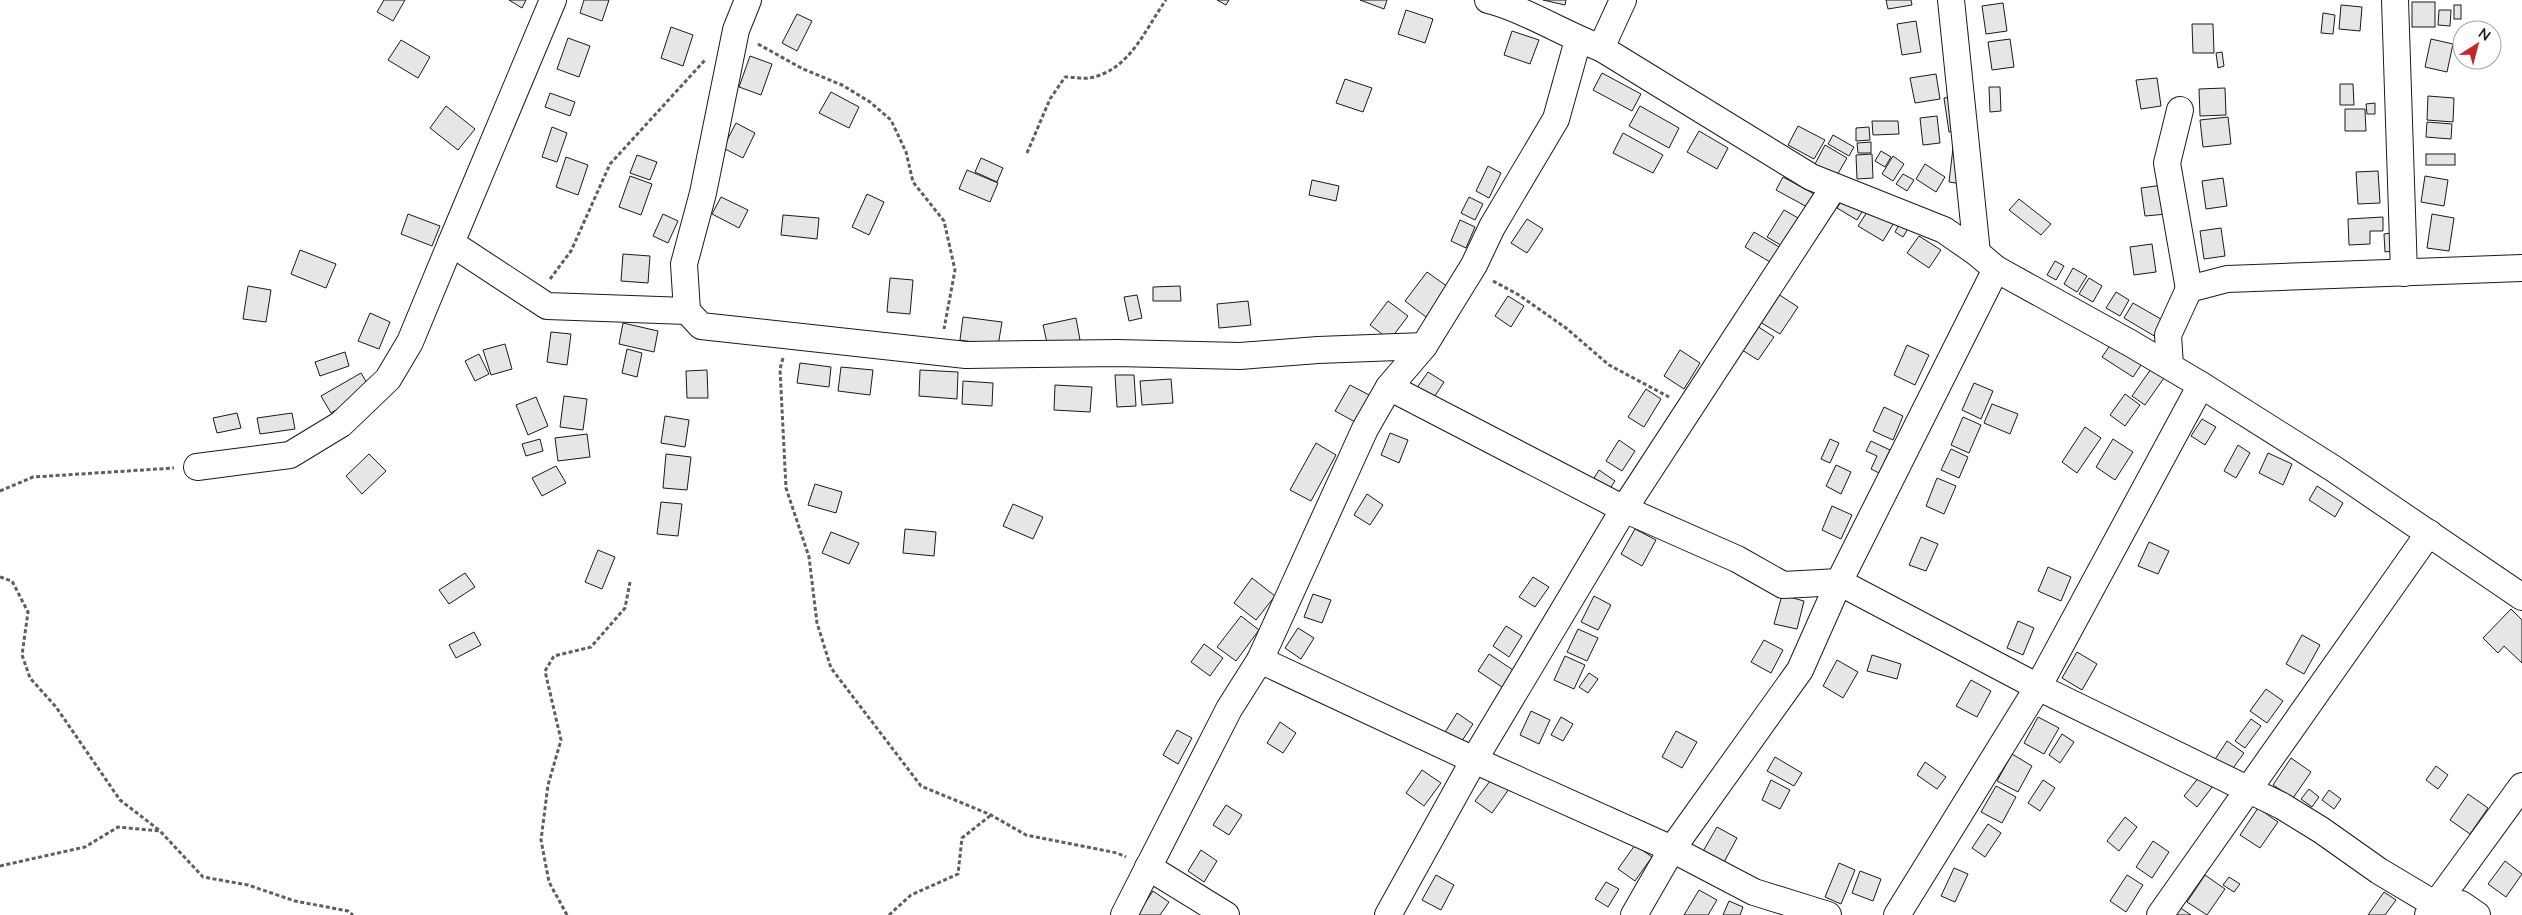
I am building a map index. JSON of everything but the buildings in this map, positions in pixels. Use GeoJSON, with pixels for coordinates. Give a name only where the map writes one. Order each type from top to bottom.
{"type":"FeatureCollection","features":[{"type":"Feature","properties":{"kind":"street"},"geometry":{"type":"LineString","coordinates":[[197,467],[290,455],[342,424],[388,379],[410,342],[553,0]]}},
{"type":"Feature","properties":{"kind":"street"},"geometry":{"type":"LineString","coordinates":[[748,0],[736,30],[701,202],[684,264],[687,311],[701,326],[966,355],[1117,353],[1240,356],[1318,350],[1424,346]]}},
{"type":"Feature","properties":{"kind":"street"},"geometry":{"type":"LineString","coordinates":[[1488,0],[1502,3],[1590,44],[1811,177],[1944,230],[1987,261],[2200,385],[2429,532],[2522,597]]}},
{"type":"Feature","properties":{"kind":"street"},"geometry":{"type":"LineString","coordinates":[[1124,915],[1229,709],[1260,660],[1365,430],[1390,388],[1424,346],[1474,265],[1492,227],[1556,120],[1590,44],[1624,0]]}},
{"type":"Feature","properties":{"kind":"street"},"geometry":{"type":"LineString","coordinates":[[1634,915],[1672,849],[1800,670],[1987,261],[1951,0]]}},
{"type":"Feature","properties":{"kind":"street"},"geometry":{"type":"LineString","coordinates":[[2395,0],[2404,273]]}},
{"type":"Feature","properties":{"kind":"street"},"geometry":{"type":"LineString","coordinates":[[2170,366],[2168,335],[2189,289],[2167,164],[2180,110]]}},
{"type":"Feature","properties":{"kind":"street"},"geometry":{"type":"LineString","coordinates":[[1388,915],[1474,760],[1624,509],[1688,408],[1739,335],[1834,187]]}},
{"type":"Feature","properties":{"kind":"street"},"geometry":{"type":"LineString","coordinates":[[451,243],[547,306],[687,311]]}},
{"type":"Feature","properties":{"kind":"street"},"geometry":{"type":"LineString","coordinates":[[2189,289],[2228,279],[2522,268]]}},
{"type":"Feature","properties":{"kind":"street"},"geometry":{"type":"LineString","coordinates":[[1897,915],[2038,687],[2200,385]]}},
{"type":"Feature","properties":{"kind":"street"},"geometry":{"type":"LineString","coordinates":[[1390,388],[1624,509],[1737,559],[1783,585],[1839,582],[2038,687],[2298,816],[2432,910],[2461,904],[2476,915]]}},
{"type":"Feature","properties":{"kind":"street"},"geometry":{"type":"LineString","coordinates":[[2160,915],[2429,532]]}},
{"type":"Feature","properties":{"kind":"street"},"geometry":{"type":"LineString","coordinates":[[1260,660],[1474,760],[1672,849],[1754,892],[1828,915]]}},
{"type":"Feature","properties":{"kind":"street"},"geometry":{"type":"LineString","coordinates":[[2432,910],[2522,786]]}},
{"type":"Feature","properties":{"kind":"street"},"geometry":{"type":"LineString","coordinates":[[1148,867],[1226,915]]}},
{"type":"Feature","properties":{"kind":"path"},"geometry":{"type":"LineString","coordinates":[[1027,154],[1050,99],[1066,77],[1089,78],[1109,71],[1136,49],[1166,0]]}},
{"type":"Feature","properties":{"kind":"path"},"geometry":{"type":"LineString","coordinates":[[736,30],[803,69],[842,85],[870,102],[891,120],[906,152],[913,182],[944,221],[948,237],[955,270],[941,352]]}},
{"type":"Feature","properties":{"kind":"path"},"geometry":{"type":"LineString","coordinates":[[536,299],[572,251],[610,164],[706,58]]}},
{"type":"Feature","properties":{"kind":"path"},"geometry":{"type":"LineString","coordinates":[[1474,265],[1481,274],[1519,295],[1566,328],[1609,365],[1649,384],[1688,408]]}},
{"type":"Feature","properties":{"kind":"path"},"geometry":{"type":"LineString","coordinates":[[788,336],[780,369],[786,488],[809,557],[817,623],[831,668],[921,786],[991,815],[1026,835],[1116,853],[1148,867]]}},
{"type":"Feature","properties":{"kind":"path"},"geometry":{"type":"LineString","coordinates":[[0,491],[33,477],[197,467]]}},
{"type":"Feature","properties":{"kind":"path"},"geometry":{"type":"LineString","coordinates":[[0,577],[12,581],[28,612],[22,655],[30,678],[56,707],[120,800],[160,831],[203,877],[248,885],[295,901],[348,911],[353,915]]}},
{"type":"Feature","properties":{"kind":"path"},"geometry":{"type":"LineString","coordinates":[[567,915],[549,882],[541,840],[548,784],[562,740],[545,671],[554,656],[590,647],[626,608],[630,582]]}},
{"type":"Feature","properties":{"kind":"path"},"geometry":{"type":"LineString","coordinates":[[889,915],[911,895],[958,874],[962,838],[991,815]]}},
{"type":"Feature","properties":{"kind":"path"},"geometry":{"type":"LineString","coordinates":[[0,866],[85,847],[118,827],[160,831]]}}]}
